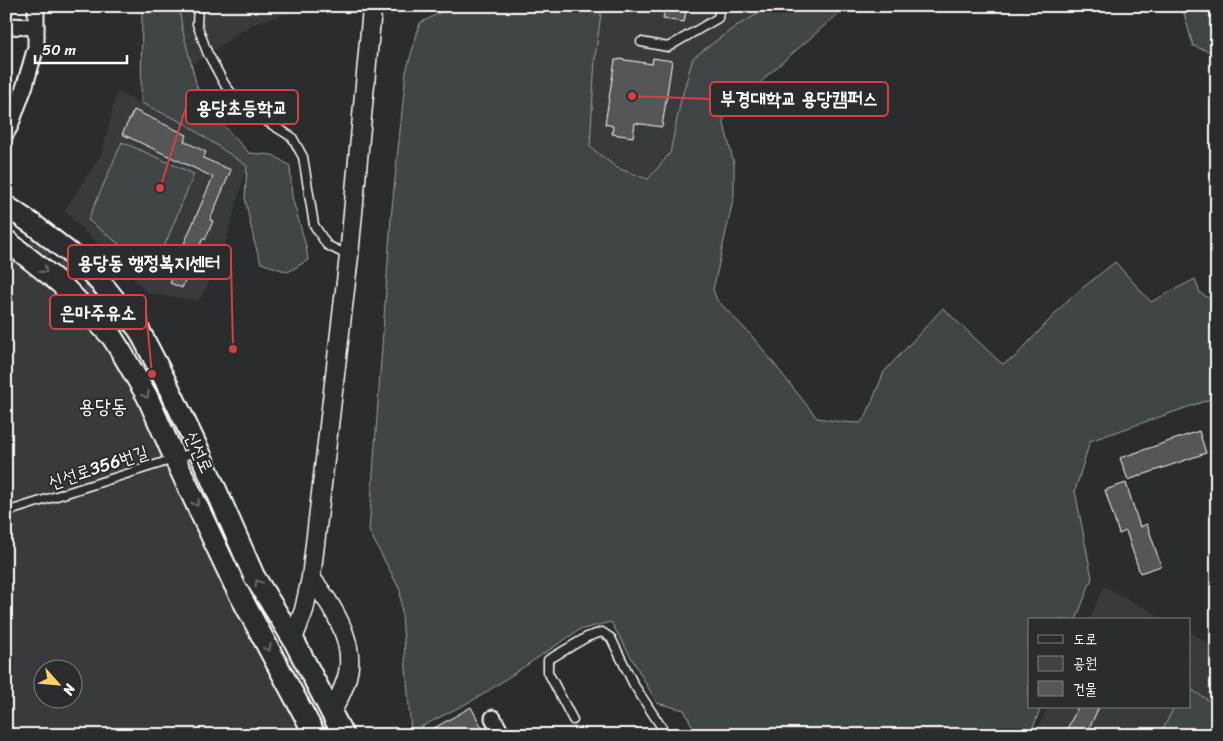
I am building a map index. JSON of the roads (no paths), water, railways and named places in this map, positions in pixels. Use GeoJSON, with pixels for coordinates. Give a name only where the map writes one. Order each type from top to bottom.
{"type":"FeatureCollection","features":[{"type":"Feature","properties":{"kind":"main road","name":"신선로"},"geometry":{"type":"LineString","coordinates":[[6,206],[34,225],[81,262],[108,290],[139,330],[199,451],[254,576],[293,639],[343,735]]}},
{"type":"Feature","properties":{"kind":"main road","name":"신선로"},"geometry":{"type":"LineString","coordinates":[[6,240],[61,284],[112,337],[147,396],[234,584],[315,735]]}},
{"type":"Feature","properties":{"kind":"street"},"geometry":{"type":"LineString","coordinates":[[6,133],[25,85],[36,48],[36,6]]}},
{"type":"Feature","properties":{"kind":"street"},"geometry":{"type":"LineString","coordinates":[[293,639],[304,610],[311,578],[349,256],[374,7]]}},
{"type":"Feature","properties":{"kind":"street"},"geometry":{"type":"LineString","coordinates":[[6,26],[36,28]]}},
{"type":"Feature","properties":{"kind":"street"},"geometry":{"type":"LineString","coordinates":[[311,578],[337,617],[345,637],[349,661],[348,675],[331,713]]}},
{"type":"Feature","properties":{"kind":"street"},"geometry":{"type":"LineString","coordinates":[[493,718],[502,735]]}},
{"type":"Feature","properties":{"kind":"lane"},"geometry":{"type":"LineString","coordinates":[[198,6],[198,24],[207,52],[225,85],[243,107],[292,138],[303,157],[314,225],[327,245],[349,256]]}},
{"type":"Feature","properties":{"kind":"lane"},"geometry":{"type":"LineString","coordinates":[[641,42],[668,47],[718,18],[720,6]]}},
{"type":"Feature","properties":{"kind":"lane","name":"신선로356번길"},"geometry":{"type":"LineString","coordinates":[[6,512],[199,451]]}},
{"type":"Feature","properties":{"kind":"lane"},"geometry":{"type":"LineString","coordinates":[[573,720],[548,672],[548,660],[587,637],[602,632],[611,638],[634,685],[665,734]]}},
{"type":"Feature","properties":{"kind":"tunnel"},"geometry":{"type":"LineString","coordinates":[[34,236],[103,296]]}},
{"type":"Feature","properties":{"kind":"tunnel"},"geometry":{"type":"LineString","coordinates":[[81,290],[106,314],[129,349]]}},
{"type":"Feature","properties":{"kind":"tunnel"},"geometry":{"type":"LineString","coordinates":[[171,430],[327,735]]}},
{"type":"Feature","properties":{"kind":"place","name":"부경대학교 용당캠퍼스"},"geometry":{"type":"Point","coordinates":[632,96]}},
{"type":"Feature","properties":{"kind":"place","name":"용당초등학교"},"geometry":{"type":"Point","coordinates":[160,188]}},
{"type":"Feature","properties":{"kind":"place","name":"용당동 행정복지센터"},"geometry":{"type":"Point","coordinates":[233,349]}},
{"type":"Feature","properties":{"kind":"place","name":"은마주유소"},"geometry":{"type":"Point","coordinates":[152,374]}},
{"type":"Feature","properties":{"kind":"district","name":"용당동"},"geometry":{"type":"Point","coordinates":[103,406]}}]}
